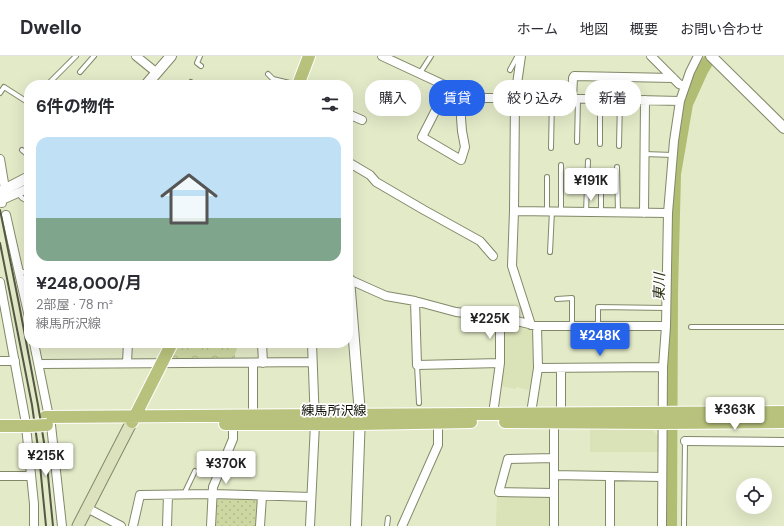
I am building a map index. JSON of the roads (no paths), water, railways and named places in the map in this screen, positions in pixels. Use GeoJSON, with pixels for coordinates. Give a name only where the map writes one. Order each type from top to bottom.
{"type":"FeatureCollection","features":[{"type":"Feature","properties":{"kind":"main road"},"geometry":{"type":"LineString","coordinates":[[300,80],[309,56]]}},
{"type":"Feature","properties":{"kind":"main road"},"geometry":{"type":"LineString","coordinates":[[78,526],[169,348]]}},
{"type":"Feature","properties":{"kind":"main road"},"geometry":{"type":"LineString","coordinates":[[684,417],[784,412]]}},
{"type":"Feature","properties":{"kind":"main road","name":"練馬所沢線"},"geometry":{"type":"LineString","coordinates":[[132,421],[253,416],[315,419],[360,419],[531,413],[557,418]]}},
{"type":"Feature","properties":{"kind":"main road"},"geometry":{"type":"LineString","coordinates":[[684,417],[784,422]]}},
{"type":"Feature","properties":{"kind":"main road","name":"練馬所沢線"},"geometry":{"type":"LineString","coordinates":[[360,419],[438,423],[557,418],[684,417]]}},
{"type":"Feature","properties":{"kind":"main road","name":"練馬所沢線"},"geometry":{"type":"LineString","coordinates":[[0,418],[27,422]]}},
{"type":"Feature","properties":{"kind":"main road","name":"練馬所沢線"},"geometry":{"type":"LineString","coordinates":[[0,426],[48,421],[132,421],[233,424],[315,419]]}},
{"type":"Feature","properties":{"kind":"street"},"geometry":{"type":"LineString","coordinates":[[136,56],[157,73]]}},
{"type":"Feature","properties":{"kind":"street"},"geometry":{"type":"LineString","coordinates":[[151,80],[171,56]]}},
{"type":"Feature","properties":{"kind":"street"},"geometry":{"type":"LineString","coordinates":[[382,56],[435,80]]}},
{"type":"Feature","properties":{"kind":"street"},"geometry":{"type":"LineString","coordinates":[[518,80],[521,56]]}},
{"type":"Feature","properties":{"kind":"street"},"geometry":{"type":"LineString","coordinates":[[651,56],[673,78],[684,86]]}},
{"type":"Feature","properties":{"kind":"street"},"geometry":{"type":"LineString","coordinates":[[662,526],[662,477],[665,418],[663,367],[667,308],[668,213],[673,155],[680,101],[692,65],[698,56]]}},
{"type":"Feature","properties":{"kind":"street"},"geometry":{"type":"LineString","coordinates":[[714,59],[784,128]]}},
{"type":"Feature","properties":{"kind":"street"},"geometry":{"type":"LineString","coordinates":[[573,80],[574,76],[673,78]]}},
{"type":"Feature","properties":{"kind":"street"},"geometry":{"type":"LineString","coordinates":[[641,100],[680,101]]}},
{"type":"Feature","properties":{"kind":"street"},"geometry":{"type":"LineString","coordinates":[[644,213],[645,100]]}},
{"type":"Feature","properties":{"kind":"street"},"geometry":{"type":"LineString","coordinates":[[353,116],[362,120]]}},
{"type":"Feature","properties":{"kind":"street"},"geometry":{"type":"LineString","coordinates":[[433,116],[422,137],[461,160],[465,147],[461,116]]}},
{"type":"Feature","properties":{"kind":"street"},"geometry":{"type":"LineString","coordinates":[[515,116],[512,266],[534,326],[538,368],[531,413]]}},
{"type":"Feature","properties":{"kind":"street"},"geometry":{"type":"LineString","coordinates":[[0,159],[2,197]]}},
{"type":"Feature","properties":{"kind":"street"},"geometry":{"type":"LineString","coordinates":[[353,165],[370,175],[376,182],[480,241],[493,256]]}},
{"type":"Feature","properties":{"kind":"street"},"geometry":{"type":"LineString","coordinates":[[2,197],[24,181]]}},
{"type":"Feature","properties":{"kind":"street"},"geometry":{"type":"LineString","coordinates":[[2,197],[24,190]]}},
{"type":"Feature","properties":{"kind":"street"},"geometry":{"type":"LineString","coordinates":[[514,211],[668,213]]}},
{"type":"Feature","properties":{"kind":"street"},"geometry":{"type":"LineString","coordinates":[[6,215],[24,292]]}},
{"type":"Feature","properties":{"kind":"street"},"geometry":{"type":"LineString","coordinates":[[353,281],[386,296],[415,301],[456,312],[500,317],[534,326],[666,326]]}},
{"type":"Feature","properties":{"kind":"street"},"geometry":{"type":"LineString","coordinates":[[0,282],[27,422],[34,526]]}},
{"type":"Feature","properties":{"kind":"street"},"geometry":{"type":"LineString","coordinates":[[415,301],[417,365],[500,363]]}},
{"type":"Feature","properties":{"kind":"street"},"geometry":{"type":"LineString","coordinates":[[493,414],[500,363],[500,317]]}},
{"type":"Feature","properties":{"kind":"street"},"geometry":{"type":"LineString","coordinates":[[353,337],[360,419],[356,526]]}},
{"type":"Feature","properties":{"kind":"street"},"geometry":{"type":"LineString","coordinates":[[35,348],[48,421],[62,526]]}},
{"type":"Feature","properties":{"kind":"street"},"geometry":{"type":"LineString","coordinates":[[127,362],[128,348]]}},
{"type":"Feature","properties":{"kind":"street"},"geometry":{"type":"LineString","coordinates":[[262,348],[263,363]]}},
{"type":"Feature","properties":{"kind":"street"},"geometry":{"type":"LineString","coordinates":[[310,526],[315,419],[312,348]]}},
{"type":"Feature","properties":{"kind":"street"},"geometry":{"type":"LineString","coordinates":[[0,361],[15,361]]}},
{"type":"Feature","properties":{"kind":"street"},"geometry":{"type":"LineString","coordinates":[[39,364],[127,362],[312,362]]}},
{"type":"Feature","properties":{"kind":"street"},"geometry":{"type":"LineString","coordinates":[[253,363],[253,416]]}},
{"type":"Feature","properties":{"kind":"street"},"geometry":{"type":"LineString","coordinates":[[538,368],[663,367]]}},
{"type":"Feature","properties":{"kind":"street"},"geometry":{"type":"LineString","coordinates":[[554,526],[554,458],[561,368]]}},
{"type":"Feature","properties":{"kind":"street"},"geometry":{"type":"LineString","coordinates":[[402,526],[438,444],[438,423]]}},
{"type":"Feature","properties":{"kind":"street"},"geometry":{"type":"LineString","coordinates":[[211,526],[213,487],[233,439],[233,424]]}},
{"type":"Feature","properties":{"kind":"street"},"geometry":{"type":"LineString","coordinates":[[685,440],[784,442]]}},
{"type":"Feature","properties":{"kind":"street"},"geometry":{"type":"LineString","coordinates":[[554,458],[508,459],[499,492],[554,493]]}},
{"type":"Feature","properties":{"kind":"street"},"geometry":{"type":"LineString","coordinates":[[554,475],[662,477]]}},
{"type":"Feature","properties":{"kind":"street"},"geometry":{"type":"LineString","coordinates":[[0,476],[31,476]]}},
{"type":"Feature","properties":{"kind":"street"},"geometry":{"type":"LineString","coordinates":[[610,476],[610,526]]}},
{"type":"Feature","properties":{"kind":"street"},"geometry":{"type":"LineString","coordinates":[[133,526],[140,495],[212,494],[311,497]]}},
{"type":"Feature","properties":{"kind":"street"},"geometry":{"type":"LineString","coordinates":[[167,526],[168,495]]}},
{"type":"Feature","properties":{"kind":"street"},"geometry":{"type":"LineString","coordinates":[[260,526],[262,496]]}},
{"type":"Feature","properties":{"kind":"street"},"geometry":{"type":"LineString","coordinates":[[87,508],[121,526]]}},
{"type":"Feature","properties":{"kind":"lane"},"geometry":{"type":"LineString","coordinates":[[52,80],[76,56]]}},
{"type":"Feature","properties":{"kind":"lane"},"geometry":{"type":"LineString","coordinates":[[80,72],[94,56]]}},
{"type":"Feature","properties":{"kind":"lane"},"geometry":{"type":"LineString","coordinates":[[200,56],[197,63],[201,66]]}},
{"type":"Feature","properties":{"kind":"lane"},"geometry":{"type":"LineString","coordinates":[[420,73],[430,56]]}},
{"type":"Feature","properties":{"kind":"lane"},"geometry":{"type":"LineString","coordinates":[[510,70],[517,57],[521,56]]}},
{"type":"Feature","properties":{"kind":"lane"},"geometry":{"type":"LineString","coordinates":[[268,74],[273,79],[277,80]]}},
{"type":"Feature","properties":{"kind":"lane"},"geometry":{"type":"LineString","coordinates":[[0,93],[4,87],[24,100]]}},
{"type":"Feature","properties":{"kind":"lane"},"geometry":{"type":"LineString","coordinates":[[551,148],[552,116]]}},
{"type":"Feature","properties":{"kind":"lane"},"geometry":{"type":"LineString","coordinates":[[576,116],[578,142]]}},
{"type":"Feature","properties":{"kind":"lane"},"geometry":{"type":"LineString","coordinates":[[600,116],[600,144]]}},
{"type":"Feature","properties":{"kind":"lane"},"geometry":{"type":"LineString","coordinates":[[619,146],[620,116]]}},
{"type":"Feature","properties":{"kind":"lane"},"geometry":{"type":"LineString","coordinates":[[644,154],[673,155]]}},
{"type":"Feature","properties":{"kind":"lane"},"geometry":{"type":"LineString","coordinates":[[586,212],[588,161]]}},
{"type":"Feature","properties":{"kind":"lane"},"geometry":{"type":"LineString","coordinates":[[561,164],[561,212]]}},
{"type":"Feature","properties":{"kind":"lane"},"geometry":{"type":"LineString","coordinates":[[617,168],[618,213]]}},
{"type":"Feature","properties":{"kind":"lane"},"geometry":{"type":"LineString","coordinates":[[601,176],[601,212]]}},
{"type":"Feature","properties":{"kind":"lane"},"geometry":{"type":"LineString","coordinates":[[547,178],[550,252]]}},
{"type":"Feature","properties":{"kind":"lane"},"geometry":{"type":"LineString","coordinates":[[18,193],[24,199]]}},
{"type":"Feature","properties":{"kind":"lane"},"geometry":{"type":"LineString","coordinates":[[20,271],[24,272]]}},
{"type":"Feature","properties":{"kind":"lane"},"geometry":{"type":"LineString","coordinates":[[557,298],[572,298],[572,327]]}},
{"type":"Feature","properties":{"kind":"lane"},"geometry":{"type":"LineString","coordinates":[[598,326],[598,308],[667,308]]}},
{"type":"Feature","properties":{"kind":"lane"},"geometry":{"type":"LineString","coordinates":[[690,326],[784,327]]}},
{"type":"Feature","properties":{"kind":"lane"},"geometry":{"type":"LineString","coordinates":[[417,365],[419,403]]}},
{"type":"Feature","properties":{"kind":"lane"},"geometry":{"type":"LineString","coordinates":[[684,526],[685,440]]}},
{"type":"Feature","properties":{"kind":"lane"},"geometry":{"type":"LineString","coordinates":[[184,495],[195,471]]}},
{"type":"Feature","properties":{"kind":"lane"},"geometry":{"type":"LineString","coordinates":[[387,526],[388,518]]}},
{"type":"Feature","properties":{"kind":"waterway","name":"東川"},"geometry":{"type":"LineString","coordinates":[[671,526],[672,293],[675,174],[687,104],[702,71],[711,56]]}},
{"type":"Feature","properties":{"kind":"railway"},"geometry":{"type":"LineString","coordinates":[[0,210],[24,331]]}},
{"type":"Feature","properties":{"kind":"railway"},"geometry":{"type":"LineString","coordinates":[[0,243],[32,405],[39,455],[46,526]]}},
{"type":"Feature","properties":{"kind":"railway"},"geometry":{"type":"LineString","coordinates":[[27,348],[46,455],[53,526]]}}]}
